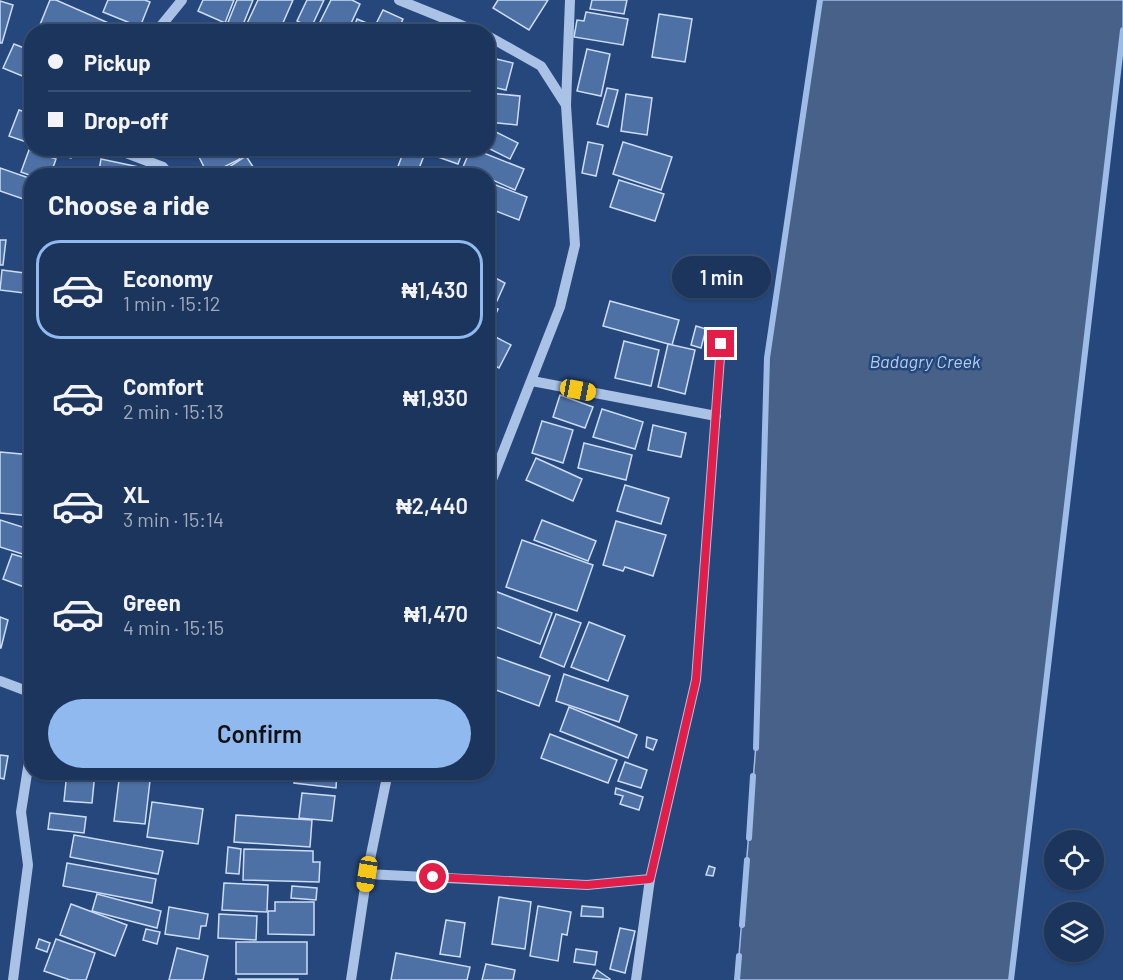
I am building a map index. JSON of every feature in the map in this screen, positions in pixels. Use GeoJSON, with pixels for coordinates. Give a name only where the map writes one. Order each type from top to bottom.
{"type":"FeatureCollection","features":[{"type":"Feature","properties":{"kind":"street"},"geometry":{"type":"LineString","coordinates":[[162,24],[182,0]]}},
{"type":"Feature","properties":{"kind":"street"},"geometry":{"type":"LineString","coordinates":[[399,0],[458,24]]}},
{"type":"Feature","properties":{"kind":"street"},"geometry":{"type":"LineString","coordinates":[[495,473],[560,308],[575,245],[566,105],[570,0]]}},
{"type":"Feature","properties":{"kind":"street"},"geometry":{"type":"LineString","coordinates":[[495,40],[541,66],[566,105]]}},
{"type":"Feature","properties":{"kind":"street"},"geometry":{"type":"LineString","coordinates":[[135,156],[165,168]]}},
{"type":"Feature","properties":{"kind":"street"},"geometry":{"type":"LineString","coordinates":[[636,980],[650,879],[696,680],[721,344]]}},
{"type":"Feature","properties":{"kind":"street"},"geometry":{"type":"LineString","coordinates":[[532,381],[716,416]]}},
{"type":"Feature","properties":{"kind":"street"},"geometry":{"type":"LineString","coordinates":[[0,681],[24,690]]}},
{"type":"Feature","properties":{"kind":"street"},"geometry":{"type":"LineString","coordinates":[[13,980],[28,866],[21,812],[26,780]]}},
{"type":"Feature","properties":{"kind":"street"},"geometry":{"type":"LineString","coordinates":[[351,980],[367,874],[386,780]]}},
{"type":"Feature","properties":{"kind":"street"},"geometry":{"type":"LineString","coordinates":[[367,874],[587,885],[650,879]]}},
{"type":"Feature","properties":{"kind":"water","name":"Badagry Creek"},"geometry":{"type":"Polygon","coordinates":[[[820,0],[1123,0],[1123,30],[1011,980],[737,980],[759,707],[767,358],[820,0]]]}},
{"type":"Feature","properties":{"kind":"building"},"geometry":{"type":"Polygon","coordinates":[[[50,0],[56,0],[111,24],[40,24],[50,0]]]}},
{"type":"Feature","properties":{"kind":"building"},"geometry":{"type":"Polygon","coordinates":[[[108,0],[150,2],[141,24],[133,24],[103,12],[108,0]]]}},
{"type":"Feature","properties":{"kind":"building"},"geometry":{"type":"Polygon","coordinates":[[[203,0],[234,0],[225,23],[198,11],[203,0]]]}},
{"type":"Feature","properties":{"kind":"building"},"geometry":{"type":"Polygon","coordinates":[[[237,0],[253,0],[243,24],[227,24],[237,0]]]}},
{"type":"Feature","properties":{"kind":"building"},"geometry":{"type":"Polygon","coordinates":[[[258,0],[293,0],[282,24],[247,24],[258,0]]]}},
{"type":"Feature","properties":{"kind":"building"},"geometry":{"type":"Polygon","coordinates":[[[307,0],[324,0],[313,24],[303,24],[297,21],[307,0]]]}},
{"type":"Feature","properties":{"kind":"building"},"geometry":{"type":"Polygon","coordinates":[[[331,0],[352,0],[360,4],[351,24],[319,24],[331,0]]]}},
{"type":"Feature","properties":{"kind":"building"},"geometry":{"type":"Polygon","coordinates":[[[498,0],[548,0],[529,30],[493,8],[498,0]]]}},
{"type":"Feature","properties":{"kind":"building"},"geometry":{"type":"Polygon","coordinates":[[[592,0],[627,0],[624,14],[590,9],[592,0]]]}},
{"type":"Feature","properties":{"kind":"building"},"geometry":{"type":"Polygon","coordinates":[[[0,1],[13,5],[2,43],[0,43],[0,1]]]}},
{"type":"Feature","properties":{"kind":"building"},"geometry":{"type":"Polygon","coordinates":[[[383,10],[403,19],[401,24],[376,24],[383,10]]]}},
{"type":"Feature","properties":{"kind":"building"},"geometry":{"type":"Polygon","coordinates":[[[586,12],[628,19],[623,45],[574,37],[577,20],[584,21],[586,12]]]}},
{"type":"Feature","properties":{"kind":"building"},"geometry":{"type":"Polygon","coordinates":[[[659,14],[692,19],[685,62],[652,57],[659,14]]]}},
{"type":"Feature","properties":{"kind":"building"},"geometry":{"type":"Polygon","coordinates":[[[357,19],[369,24],[355,24],[357,19]]]}},
{"type":"Feature","properties":{"kind":"building"},"geometry":{"type":"Polygon","coordinates":[[[14,44],[24,48],[24,77],[3,68],[14,44]]]}},
{"type":"Feature","properties":{"kind":"building"},"geometry":{"type":"Polygon","coordinates":[[[587,49],[610,54],[601,96],[577,91],[587,49]]]}},
{"type":"Feature","properties":{"kind":"building"},"geometry":{"type":"Polygon","coordinates":[[[495,59],[513,63],[506,90],[495,88],[495,59]]]}},
{"type":"Feature","properties":{"kind":"building"},"geometry":{"type":"Polygon","coordinates":[[[607,88],[618,90],[608,127],[597,124],[607,88]]]}},
{"type":"Feature","properties":{"kind":"building"},"geometry":{"type":"Polygon","coordinates":[[[495,94],[520,96],[517,125],[495,123],[495,94]]]}},
{"type":"Feature","properties":{"kind":"building"},"geometry":{"type":"Polygon","coordinates":[[[626,94],[652,98],[647,135],[621,131],[626,94]]]}},
{"type":"Feature","properties":{"kind":"building"},"geometry":{"type":"Polygon","coordinates":[[[19,110],[24,112],[24,141],[9,136],[19,110]]]}},
{"type":"Feature","properties":{"kind":"building"},"geometry":{"type":"Polygon","coordinates":[[[495,132],[518,143],[510,159],[495,152],[495,132]]]}},
{"type":"Feature","properties":{"kind":"building"},"geometry":{"type":"Polygon","coordinates":[[[588,142],[603,145],[596,176],[582,173],[588,142]]]}},
{"type":"Feature","properties":{"kind":"building"},"geometry":{"type":"Polygon","coordinates":[[[623,142],[672,157],[661,190],[613,174],[623,142]]]}},
{"type":"Feature","properties":{"kind":"building"},"geometry":{"type":"Polygon","coordinates":[[[27,156],[47,156],[56,159],[53,168],[24,168],[24,173],[21,172],[27,156]]]}},
{"type":"Feature","properties":{"kind":"building"},"geometry":{"type":"Polygon","coordinates":[[[198,156],[239,156],[240,159],[222,168],[204,168],[198,156]]]}},
{"type":"Feature","properties":{"kind":"building"},"geometry":{"type":"Polygon","coordinates":[[[246,156],[254,168],[227,168],[246,156]]]}},
{"type":"Feature","properties":{"kind":"building"},"geometry":{"type":"Polygon","coordinates":[[[402,156],[424,156],[419,168],[397,168],[402,156]]]}},
{"type":"Feature","properties":{"kind":"building"},"geometry":{"type":"Polygon","coordinates":[[[435,156],[461,156],[458,164],[435,156]]]}},
{"type":"Feature","properties":{"kind":"building"},"geometry":{"type":"Polygon","coordinates":[[[468,156],[491,156],[524,169],[515,190],[495,181],[495,168],[463,167],[468,156]]]}},
{"type":"Feature","properties":{"kind":"building"},"geometry":{"type":"Polygon","coordinates":[[[101,159],[144,168],[99,168],[101,159]]]}},
{"type":"Feature","properties":{"kind":"building"},"geometry":{"type":"Polygon","coordinates":[[[0,168],[24,176],[24,199],[0,191],[0,168]]]}},
{"type":"Feature","properties":{"kind":"building"},"geometry":{"type":"Polygon","coordinates":[[[619,180],[664,194],[655,221],[610,207],[619,180]]]}},
{"type":"Feature","properties":{"kind":"building"},"geometry":{"type":"Polygon","coordinates":[[[495,185],[527,197],[519,220],[495,211],[495,185]]]}},
{"type":"Feature","properties":{"kind":"building"},"geometry":{"type":"Polygon","coordinates":[[[0,240],[6,240],[3,265],[0,265],[0,240]]]}},
{"type":"Feature","properties":{"kind":"building"},"geometry":{"type":"Polygon","coordinates":[[[2,270],[24,273],[24,293],[0,290],[2,270]]]}},
{"type":"Feature","properties":{"kind":"building"},"geometry":{"type":"Polygon","coordinates":[[[495,278],[505,283],[497,301],[495,300],[495,278]]]}},
{"type":"Feature","properties":{"kind":"building"},"geometry":{"type":"Polygon","coordinates":[[[610,301],[679,320],[672,345],[603,326],[610,301]]]}},
{"type":"Feature","properties":{"kind":"building"},"geometry":{"type":"Polygon","coordinates":[[[696,326],[706,329],[701,348],[691,345],[696,326]]]}},
{"type":"Feature","properties":{"kind":"building"},"geometry":{"type":"Polygon","coordinates":[[[495,337],[511,345],[499,368],[495,366],[495,337]]]}},
{"type":"Feature","properties":{"kind":"building"},"geometry":{"type":"Polygon","coordinates":[[[624,341],[659,350],[651,386],[615,378],[624,341]]]}},
{"type":"Feature","properties":{"kind":"building"},"geometry":{"type":"Polygon","coordinates":[[[668,344],[695,350],[685,394],[658,387],[668,344]]]}},
{"type":"Feature","properties":{"kind":"building"},"geometry":{"type":"Polygon","coordinates":[[[560,395],[593,407],[585,428],[553,417],[560,395]]]}},
{"type":"Feature","properties":{"kind":"building"},"geometry":{"type":"Polygon","coordinates":[[[602,409],[643,422],[635,449],[593,437],[602,409]]]}},
{"type":"Feature","properties":{"kind":"building"},"geometry":{"type":"Polygon","coordinates":[[[542,421],[573,430],[563,463],[532,453],[542,421]]]}},
{"type":"Feature","properties":{"kind":"building"},"geometry":{"type":"Polygon","coordinates":[[[653,425],[686,433],[681,457],[648,450],[653,425]]]}},
{"type":"Feature","properties":{"kind":"building"},"geometry":{"type":"Polygon","coordinates":[[[584,443],[632,455],[626,480],[578,468],[584,443]]]}},
{"type":"Feature","properties":{"kind":"building"},"geometry":{"type":"Polygon","coordinates":[[[0,452],[24,454],[24,515],[0,513],[0,452]]]}},
{"type":"Feature","properties":{"kind":"building"},"geometry":{"type":"Polygon","coordinates":[[[536,458],[582,479],[573,501],[526,480],[536,458]]]}},
{"type":"Feature","properties":{"kind":"building"},"geometry":{"type":"Polygon","coordinates":[[[625,485],[669,498],[661,524],[617,511],[625,485]]]}},
{"type":"Feature","properties":{"kind":"building"},"geometry":{"type":"Polygon","coordinates":[[[0,520],[24,528],[24,554],[0,547],[0,520]]]}},
{"type":"Feature","properties":{"kind":"building"},"geometry":{"type":"Polygon","coordinates":[[[542,520],[596,541],[588,561],[534,540],[542,520]]]}},
{"type":"Feature","properties":{"kind":"building"},"geometry":{"type":"Polygon","coordinates":[[[616,521],[666,535],[653,576],[625,567],[623,571],[603,565],[616,521]]]}},
{"type":"Feature","properties":{"kind":"building"},"geometry":{"type":"Polygon","coordinates":[[[522,540],[593,565],[577,611],[506,587],[522,540]]]}},
{"type":"Feature","properties":{"kind":"building"},"geometry":{"type":"Polygon","coordinates":[[[12,554],[24,558],[24,587],[3,579],[12,554]]]}},
{"type":"Feature","properties":{"kind":"building"},"geometry":{"type":"Polygon","coordinates":[[[495,591],[552,613],[540,644],[495,627],[495,591]]]}},
{"type":"Feature","properties":{"kind":"building"},"geometry":{"type":"Polygon","coordinates":[[[556,614],[581,623],[564,667],[540,657],[556,614]]]}},
{"type":"Feature","properties":{"kind":"building"},"geometry":{"type":"Polygon","coordinates":[[[0,617],[8,620],[1,648],[0,648],[0,617]]]}},
{"type":"Feature","properties":{"kind":"building"},"geometry":{"type":"Polygon","coordinates":[[[589,622],[625,636],[608,681],[571,667],[589,622]]]}},
{"type":"Feature","properties":{"kind":"building"},"geometry":{"type":"Polygon","coordinates":[[[495,656],[550,676],[539,706],[495,690],[495,656]]]}},
{"type":"Feature","properties":{"kind":"building"},"geometry":{"type":"Polygon","coordinates":[[[564,674],[628,696],[619,722],[556,701],[564,674]]]}},
{"type":"Feature","properties":{"kind":"building"},"geometry":{"type":"Polygon","coordinates":[[[569,707],[637,735],[628,758],[560,731],[569,707]]]}},
{"type":"Feature","properties":{"kind":"building"},"geometry":{"type":"Polygon","coordinates":[[[550,734],[617,760],[608,783],[541,758],[550,734]]]}},
{"type":"Feature","properties":{"kind":"building"},"geometry":{"type":"Polygon","coordinates":[[[647,737],[657,740],[653,750],[646,747],[647,737]]]}},
{"type":"Feature","properties":{"kind":"building"},"geometry":{"type":"Polygon","coordinates":[[[0,755],[8,756],[4,779],[0,778],[0,755]]]}},
{"type":"Feature","properties":{"kind":"building"},"geometry":{"type":"Polygon","coordinates":[[[625,762],[647,770],[641,788],[618,781],[625,762]]]}},
{"type":"Feature","properties":{"kind":"building"},"geometry":{"type":"Polygon","coordinates":[[[66,780],[94,780],[92,803],[64,801],[66,780]]]}},
{"type":"Feature","properties":{"kind":"building"},"geometry":{"type":"Polygon","coordinates":[[[119,780],[150,780],[145,824],[114,821],[119,780]]]}},
{"type":"Feature","properties":{"kind":"building"},"geometry":{"type":"Polygon","coordinates":[[[295,780],[336,780],[336,788],[294,783],[295,780]]]}},
{"type":"Feature","properties":{"kind":"building"},"geometry":{"type":"Polygon","coordinates":[[[616,788],[643,797],[639,810],[620,804],[623,796],[615,794],[616,788]]]}},
{"type":"Feature","properties":{"kind":"building"},"geometry":{"type":"Polygon","coordinates":[[[302,793],[335,796],[332,821],[299,818],[302,793]]]}},
{"type":"Feature","properties":{"kind":"building"},"geometry":{"type":"Polygon","coordinates":[[[152,802],[203,809],[198,844],[147,837],[152,802]]]}},
{"type":"Feature","properties":{"kind":"building"},"geometry":{"type":"Polygon","coordinates":[[[50,813],[86,817],[84,833],[48,829],[50,813]]]}},
{"type":"Feature","properties":{"kind":"building"},"geometry":{"type":"Polygon","coordinates":[[[236,815],[312,820],[310,847],[234,842],[236,815]]]}},
{"type":"Feature","properties":{"kind":"building"},"geometry":{"type":"Polygon","coordinates":[[[74,835],[163,851],[158,874],[70,857],[74,835]]]}},
{"type":"Feature","properties":{"kind":"building"},"geometry":{"type":"Polygon","coordinates":[[[228,847],[241,849],[239,874],[226,873],[228,847]]]}},
{"type":"Feature","properties":{"kind":"building"},"geometry":{"type":"Polygon","coordinates":[[[244,849],[313,851],[313,862],[320,862],[319,882],[243,880],[244,849]]]}},
{"type":"Feature","properties":{"kind":"building"},"geometry":{"type":"Polygon","coordinates":[[[67,863],[156,879],[152,903],[63,886],[67,863]]]}},
{"type":"Feature","properties":{"kind":"building"},"geometry":{"type":"Polygon","coordinates":[[[709,866],[715,868],[713,876],[706,875],[709,866]]]}},
{"type":"Feature","properties":{"kind":"building"},"geometry":{"type":"Polygon","coordinates":[[[224,883],[268,885],[267,912],[222,910],[224,883]]]}},
{"type":"Feature","properties":{"kind":"building"},"geometry":{"type":"Polygon","coordinates":[[[292,886],[317,888],[316,900],[291,898],[292,886]]]}},
{"type":"Feature","properties":{"kind":"building"},"geometry":{"type":"Polygon","coordinates":[[[97,894],[161,911],[157,928],[92,911],[97,894]]]}},
{"type":"Feature","properties":{"kind":"building"},"geometry":{"type":"Polygon","coordinates":[[[499,897],[531,902],[525,949],[492,944],[499,897]]]}},
{"type":"Feature","properties":{"kind":"building"},"geometry":{"type":"Polygon","coordinates":[[[275,902],[314,902],[314,935],[268,934],[268,911],[275,911],[275,902]]]}},
{"type":"Feature","properties":{"kind":"building"},"geometry":{"type":"Polygon","coordinates":[[[71,904],[127,925],[115,956],[60,935],[71,904]]]}},
{"type":"Feature","properties":{"kind":"building"},"geometry":{"type":"Polygon","coordinates":[[[538,906],[571,912],[567,935],[562,934],[558,961],[530,956],[538,906]]]}},
{"type":"Feature","properties":{"kind":"building"},"geometry":{"type":"Polygon","coordinates":[[[582,906],[603,908],[603,917],[581,916],[582,906]]]}},
{"type":"Feature","properties":{"kind":"building"},"geometry":{"type":"Polygon","coordinates":[[[169,907],[208,914],[206,926],[201,926],[199,939],[165,934],[169,907]]]}},
{"type":"Feature","properties":{"kind":"building"},"geometry":{"type":"Polygon","coordinates":[[[219,914],[257,916],[256,940],[218,938],[219,914]]]}},
{"type":"Feature","properties":{"kind":"building"},"geometry":{"type":"Polygon","coordinates":[[[446,920],[465,923],[460,957],[440,954],[446,920]]]}},
{"type":"Feature","properties":{"kind":"building"},"geometry":{"type":"Polygon","coordinates":[[[620,928],[635,931],[625,973],[610,969],[620,928]]]}},
{"type":"Feature","properties":{"kind":"building"},"geometry":{"type":"Polygon","coordinates":[[[146,929],[160,932],[157,944],[143,940],[146,929]]]}},
{"type":"Feature","properties":{"kind":"building"},"geometry":{"type":"Polygon","coordinates":[[[39,939],[50,943],[47,952],[36,948],[39,939]]]}},
{"type":"Feature","properties":{"kind":"building"},"geometry":{"type":"Polygon","coordinates":[[[56,939],[95,953],[86,980],[70,980],[44,971],[56,939]]]}},
{"type":"Feature","properties":{"kind":"building"},"geometry":{"type":"Polygon","coordinates":[[[236,942],[307,942],[307,974],[236,974],[236,942]]]}},
{"type":"Feature","properties":{"kind":"building"},"geometry":{"type":"Polygon","coordinates":[[[177,948],[208,956],[203,980],[169,980],[177,948]]]}},
{"type":"Feature","properties":{"kind":"building"},"geometry":{"type":"Polygon","coordinates":[[[576,949],[597,952],[595,965],[574,962],[576,949]]]}},
{"type":"Feature","properties":{"kind":"building"},"geometry":{"type":"Polygon","coordinates":[[[396,953],[470,967],[467,980],[391,980],[396,953]]]}},
{"type":"Feature","properties":{"kind":"building"},"geometry":{"type":"Polygon","coordinates":[[[486,964],[515,970],[513,980],[482,980],[486,964]]]}},
{"type":"Feature","properties":{"kind":"building"},"geometry":{"type":"Polygon","coordinates":[[[597,970],[610,979],[593,978],[597,970]]]}},
{"type":"Feature","properties":{"kind":"building"},"geometry":{"type":"Polygon","coordinates":[[[298,979],[298,980],[238,980],[298,979]]]}},
{"type":"Feature","properties":{"kind":"waterway"},"geometry":{"type":"LineString","coordinates":[[756,748],[767,358],[820,0]]}},
{"type":"Feature","properties":{"kind":"waterway"},"geometry":{"type":"LineString","coordinates":[[1011,980],[1123,30]]}},
{"type":"Feature","properties":{"kind":"waterway"},"geometry":{"type":"LineString","coordinates":[[749,838],[753,776]]}},
{"type":"Feature","properties":{"kind":"waterway"},"geometry":{"type":"LineString","coordinates":[[742,925],[747,860]]}},
{"type":"Feature","properties":{"kind":"waterway"},"geometry":{"type":"LineString","coordinates":[[737,980],[739,956]]}},
{"type":"Feature","properties":{"kind":"route"},"geometry":{"type":"LineString","coordinates":[[433,877],[587,885],[650,879],[696,680],[721,344]]}}]}
